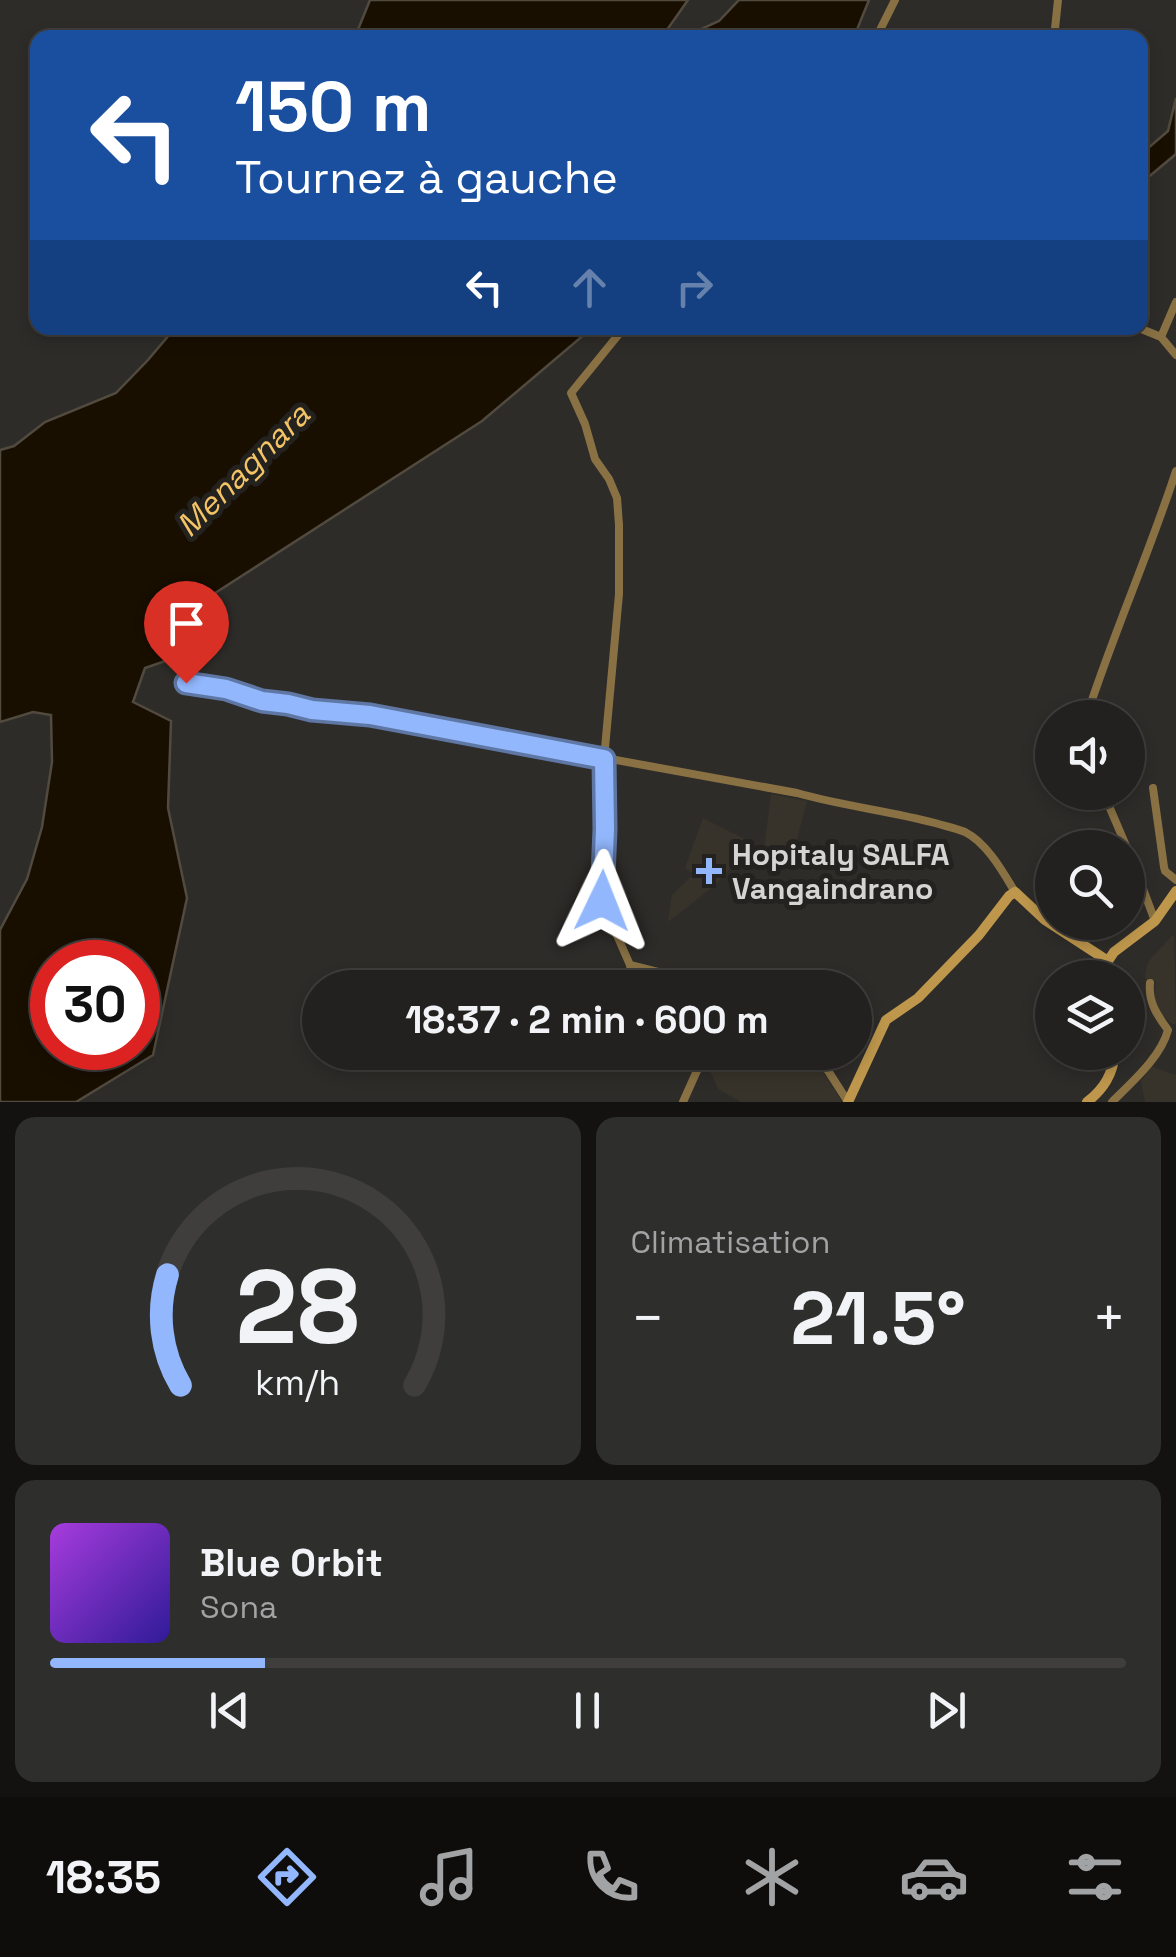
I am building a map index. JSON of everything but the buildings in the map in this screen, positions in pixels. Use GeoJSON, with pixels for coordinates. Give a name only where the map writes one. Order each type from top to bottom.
{"type":"FeatureCollection","features":[{"type":"Feature","properties":{"kind":"street"},"geometry":{"type":"LineString","coordinates":[[880,30],[895,0]]}},
{"type":"Feature","properties":{"kind":"street"},"geometry":{"type":"LineString","coordinates":[[1055,30],[1058,0]]}},
{"type":"Feature","properties":{"kind":"street"},"geometry":{"type":"LineString","coordinates":[[1161,337],[1176,302]]}},
{"type":"Feature","properties":{"kind":"street"},"geometry":{"type":"LineString","coordinates":[[1148,331],[1161,337],[1176,355]]}},
{"type":"Feature","properties":{"kind":"street"},"geometry":{"type":"LineString","coordinates":[[618,335],[571,393],[595,459],[616,498],[619,524],[619,594],[604,759],[602,901],[631,970]]}},
{"type":"Feature","properties":{"kind":"street"},"geometry":{"type":"LineString","coordinates":[[1092,700],[1176,471]]}},
{"type":"Feature","properties":{"kind":"street"},"geometry":{"type":"LineString","coordinates":[[186,683],[312,710],[370,715],[798,793],[828,802],[895,812],[964,832],[1003,871],[1014,892],[1046,920],[1106,960]]}},
{"type":"Feature","properties":{"kind":"street"},"geometry":{"type":"LineString","coordinates":[[1153,788],[1165,871],[1176,880]]}},
{"type":"Feature","properties":{"kind":"street"},"geometry":{"type":"LineString","coordinates":[[1109,960],[1155,921],[1176,891]]}},
{"type":"Feature","properties":{"kind":"street"},"geometry":{"type":"LineString","coordinates":[[848,1102],[886,1020],[918,998],[980,935],[1014,892]]}},
{"type":"Feature","properties":{"kind":"street"},"geometry":{"type":"LineString","coordinates":[[1145,895],[1155,921]]}},
{"type":"Feature","properties":{"kind":"street"},"geometry":{"type":"LineString","coordinates":[[630,965],[650,970]]}},
{"type":"Feature","properties":{"kind":"street"},"geometry":{"type":"LineString","coordinates":[[1112,1102],[1168,1035],[1156,1013],[1150,982]]}},
{"type":"Feature","properties":{"kind":"street"},"geometry":{"type":"LineString","coordinates":[[683,1102],[697,1070]]}},
{"type":"Feature","properties":{"kind":"street"},"geometry":{"type":"LineString","coordinates":[[828,1070],[848,1102]]}},
{"type":"Feature","properties":{"kind":"street"},"geometry":{"type":"LineString","coordinates":[[1087,1102],[1098,1094],[1112,1070]]}},
{"type":"Feature","properties":{"kind":"shaded area"},"geometry":{"type":"Polygon","coordinates":[[[771,794],[807,801],[792,858],[764,851],[771,794]]]}},
{"type":"Feature","properties":{"kind":"shaded area","name":"Hopitaly SALFA Vangaindrano"},"geometry":{"type":"Polygon","coordinates":[[[703,818],[748,841],[714,886],[668,922],[672,895],[694,874],[685,868],[703,818]]]}},
{"type":"Feature","properties":{"kind":"shaded area"},"geometry":{"type":"Polygon","coordinates":[[[1174,934],[1176,1024],[1157,1011],[1156,981],[1145,979],[1152,957],[1174,934]]]}},
{"type":"Feature","properties":{"kind":"shaded area"},"geometry":{"type":"Polygon","coordinates":[[[1152,1067],[1176,1075],[1176,1102],[1145,1102],[1141,1081],[1152,1067]]]}},
{"type":"Feature","properties":{"kind":"shaded area"},"geometry":{"type":"Polygon","coordinates":[[[710,1070],[822,1070],[842,1102],[741,1102],[718,1089],[710,1070]]]}},
{"type":"Feature","properties":{"kind":"water"},"geometry":{"type":"Polygon","coordinates":[[[370,0],[688,0],[667,30],[358,30],[370,0]]]}},
{"type":"Feature","properties":{"kind":"water"},"geometry":{"type":"Polygon","coordinates":[[[739,0],[869,0],[857,30],[699,30],[719,21],[739,0]]]}},
{"type":"Feature","properties":{"kind":"water"},"geometry":{"type":"Polygon","coordinates":[[[1176,98],[1176,154],[1148,177],[1148,148],[1168,131],[1176,98]]]}},
{"type":"Feature","properties":{"kind":"water","name":"Menagnara"},"geometry":{"type":"Polygon","coordinates":[[[169,335],[584,335],[482,421],[206,599],[171,659],[145,668],[133,702],[171,721],[168,808],[187,898],[160,1023],[160,940],[30,940],[30,1070],[128,1070],[76,1102],[0,1102],[0,930],[27,879],[42,827],[52,762],[51,715],[33,712],[0,722],[0,450],[14,446],[45,422],[116,393],[169,335]]]}},
{"type":"Feature","properties":{"kind":"place","name":"Hopitaly SALFA Vangaindrano"},"geometry":{"type":"Point","coordinates":[709,871]}},
{"type":"Feature","properties":{"kind":"route"},"geometry":{"type":"LineString","coordinates":[[186,683],[332,714],[370,715],[604,759],[602,901]]}}]}
